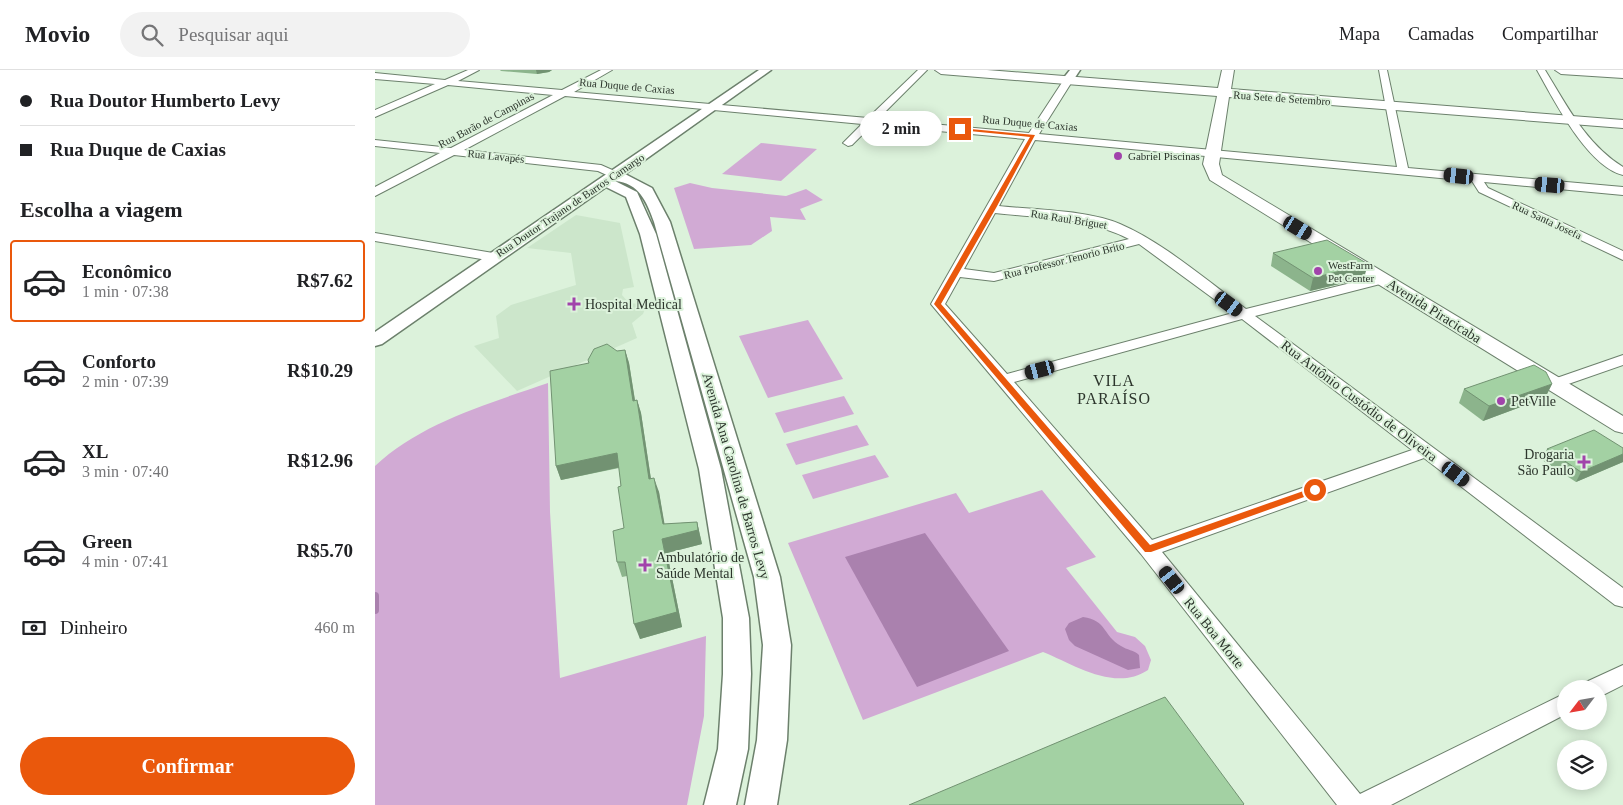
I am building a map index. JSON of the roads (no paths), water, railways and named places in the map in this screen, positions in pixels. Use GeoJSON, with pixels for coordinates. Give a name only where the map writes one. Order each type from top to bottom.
{"type":"FeatureCollection","features":[{"type":"Feature","properties":{"kind":"main road","name":"Rua Sete de Setembro"},"geometry":{"type":"LineString","coordinates":[[941,70],[1071,75],[1223,93],[1623,124]]}},
{"type":"Feature","properties":{"kind":"main road"},"geometry":{"type":"LineString","coordinates":[[1212,153],[1228,70]]}},
{"type":"Feature","properties":{"kind":"main road"},"geometry":{"type":"LineString","coordinates":[[1561,70],[1623,74]]}},
{"type":"Feature","properties":{"kind":"main road","name":"Avenida Piracicaba"},"geometry":{"type":"LineString","coordinates":[[1212,153],[1211,164],[1215,177],[1623,426]]}},
{"type":"Feature","properties":{"kind":"street"},"geometry":{"type":"LineString","coordinates":[[375,114],[475,70]]}},
{"type":"Feature","properties":{"kind":"street","name":"Rua Barão de Campinas"},"geometry":{"type":"LineString","coordinates":[[375,192],[608,70]]}},
{"type":"Feature","properties":{"kind":"street","name":"Rua Doutor Trajano de Barros Camargo"},"geometry":{"type":"LineString","coordinates":[[375,340],[493,257],[611,179],[712,106],[766,70]]}},
{"type":"Feature","properties":{"kind":"street"},"geometry":{"type":"LineString","coordinates":[[848,143],[923,70]]}},
{"type":"Feature","properties":{"kind":"street"},"geometry":{"type":"LineString","coordinates":[[1383,70],[1403,170]]}},
{"type":"Feature","properties":{"kind":"street"},"geometry":{"type":"LineString","coordinates":[[1541,70],[1572,121],[1597,155],[1623,172]]}},
{"type":"Feature","properties":{"kind":"street","name":"Rua Boa Morte"},"geometry":{"type":"LineString","coordinates":[[1071,75],[1033,135],[938,304],[1148,549],[1353,805]]}},
{"type":"Feature","properties":{"kind":"street","name":"Rua Duque de Caxias"},"geometry":{"type":"LineString","coordinates":[[375,76],[1033,135],[1623,191]]}},
{"type":"Feature","properties":{"kind":"street","name":"Rua Lavapés"},"geometry":{"type":"LineString","coordinates":[[375,143],[601,168],[611,179]]}},
{"type":"Feature","properties":{"kind":"street","name":"Rua Santa Josefa"},"geometry":{"type":"LineString","coordinates":[[1477,178],[1483,190],[1623,256]]}},
{"type":"Feature","properties":{"kind":"street","name":"Avenida Ana Carolina de Barros Levy"},"geometry":{"type":"LineString","coordinates":[[611,179],[632,195],[648,234],[710,469],[736,618],[737,674],[733,749],[720,805]]}},
{"type":"Feature","properties":{"kind":"street","name":"Avenida Ana Carolina de Barros Levy"},"geometry":{"type":"LineString","coordinates":[[611,179],[642,185],[650,193],[663,222],[767,577],[777,645],[772,740],[761,805]]}},
{"type":"Feature","properties":{"kind":"street","name":"Rua Raul Briguet"},"geometry":{"type":"LineString","coordinates":[[993,208],[1092,220],[1114,226],[1141,240]]}},
{"type":"Feature","properties":{"kind":"street"},"geometry":{"type":"LineString","coordinates":[[375,237],[493,257]]}},
{"type":"Feature","properties":{"kind":"street","name":"Rua Professor Tenorio Brito"},"geometry":{"type":"LineString","coordinates":[[957,272],[994,277],[1141,240]]}},
{"type":"Feature","properties":{"kind":"street","name":"Rua Antônio Custódio de Oliveira"},"geometry":{"type":"LineString","coordinates":[[1141,240],[1244,314],[1623,599]]}},
{"type":"Feature","properties":{"kind":"street"},"geometry":{"type":"LineString","coordinates":[[1003,380],[1244,314],[1383,279]]}},
{"type":"Feature","properties":{"kind":"street"},"geometry":{"type":"LineString","coordinates":[[1554,384],[1623,360]]}},
{"type":"Feature","properties":{"kind":"street"},"geometry":{"type":"LineString","coordinates":[[1148,549],[1426,451]]}},
{"type":"Feature","properties":{"kind":"street"},"geometry":{"type":"LineString","coordinates":[[1607,683],[1623,674]]}},
{"type":"Feature","properties":{"kind":"street"},"geometry":{"type":"LineString","coordinates":[[1365,805],[1557,708]]}},
{"type":"Feature","properties":{"kind":"waterway"},"geometry":{"type":"LineString","coordinates":[[375,596],[375,610]]}},
{"type":"Feature","properties":{"kind":"place","name":"Gabriel Piscinas"},"geometry":{"type":"Point","coordinates":[1118,156]}},
{"type":"Feature","properties":{"kind":"place","name":"WestFarm Pet Center"},"geometry":{"type":"Point","coordinates":[1318,271]}},
{"type":"Feature","properties":{"kind":"place","name":"Hospital Medical"},"geometry":{"type":"Point","coordinates":[574,304]}},
{"type":"Feature","properties":{"kind":"place","name":"PetVille"},"geometry":{"type":"Point","coordinates":[1501,401]}},
{"type":"Feature","properties":{"kind":"place","name":"Drogaria São Paulo"},"geometry":{"type":"Point","coordinates":[1584,462]}},
{"type":"Feature","properties":{"kind":"place","name":"Ambulatório de Saúde Mental"},"geometry":{"type":"Point","coordinates":[645,565]}},
{"type":"Feature","properties":{"kind":"district","name":"VILA PARAÍSO"},"geometry":{"type":"Point","coordinates":[1114,389]}}]}
